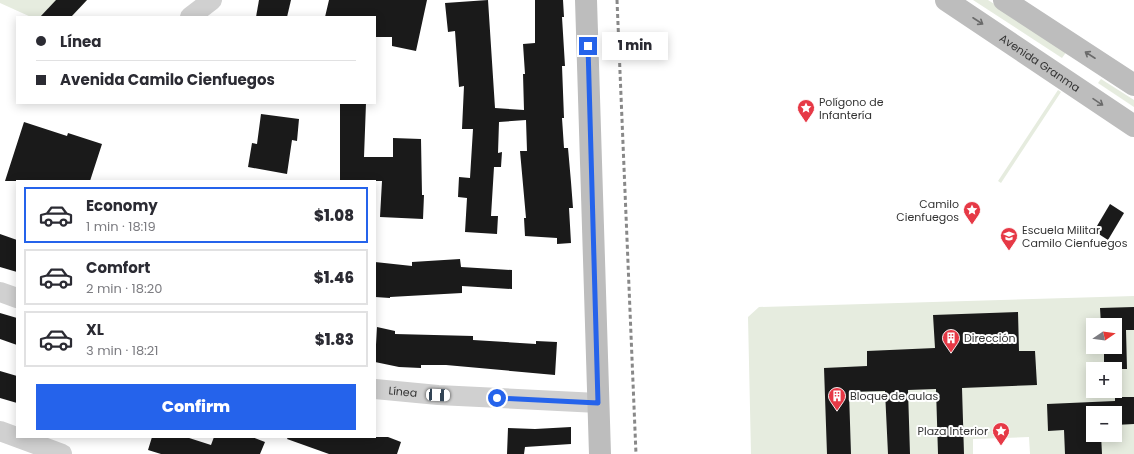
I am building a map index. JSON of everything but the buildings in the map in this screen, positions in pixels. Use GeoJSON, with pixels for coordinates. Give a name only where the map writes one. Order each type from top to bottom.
{"type":"FeatureCollection","features":[{"type":"Feature","properties":{"kind":"street"},"geometry":{"type":"LineString","coordinates":[[191,16],[212,0]]}},
{"type":"Feature","properties":{"kind":"street"},"geometry":{"type":"LineString","coordinates":[[586,0],[600,454]]}},
{"type":"Feature","properties":{"kind":"street","name":"Avenida Granma"},"geometry":{"type":"LineString","coordinates":[[946,0],[1134,126]]}},
{"type":"Feature","properties":{"kind":"street"},"geometry":{"type":"LineString","coordinates":[[1004,0],[1134,84]]}},
{"type":"Feature","properties":{"kind":"street"},"geometry":{"type":"LineString","coordinates":[[0,292],[16,298]]}},
{"type":"Feature","properties":{"kind":"street","name":"Línea"},"geometry":{"type":"LineString","coordinates":[[376,389],[438,395],[598,403]]}},
{"type":"Feature","properties":{"kind":"street"},"geometry":{"type":"LineString","coordinates":[[0,431],[16,437]]}},
{"type":"Feature","properties":{"kind":"street"},"geometry":{"type":"LineString","coordinates":[[19,438],[62,454]]}},
{"type":"Feature","properties":{"kind":"shaded area"},"geometry":{"type":"Polygon","coordinates":[[[0,0],[87,0],[72,16],[29,16],[0,3],[0,0]]]}},
{"type":"Feature","properties":{"kind":"shaded area"},"geometry":{"type":"Polygon","coordinates":[[[973,0],[988,0],[1067,51],[1062,58],[973,0]]]}},
{"type":"Feature","properties":{"kind":"shaded area"},"geometry":{"type":"Polygon","coordinates":[[[1101,79],[1134,100],[1134,107],[1098,83],[1101,79]]]}},
{"type":"Feature","properties":{"kind":"shaded area"},"geometry":{"type":"Polygon","coordinates":[[[1058,90],[1061,92],[1001,183],[998,181],[1058,90]]]}},
{"type":"Feature","properties":{"kind":"shaded area"},"geometry":{"type":"Polygon","coordinates":[[[1134,296],[1134,454],[1030,454],[1029,437],[973,439],[973,454],[751,454],[748,317],[759,307],[1134,296]]]}},
{"type":"Feature","properties":{"kind":"railway"},"geometry":{"type":"LineString","coordinates":[[617,0],[636,454]]}},
{"type":"Feature","properties":{"kind":"place","name":"Polígono de Infantería"},"geometry":{"type":"Point","coordinates":[806,123]}},
{"type":"Feature","properties":{"kind":"place","name":"Camilo Cienfuegos"},"geometry":{"type":"Point","coordinates":[972,225]}},
{"type":"Feature","properties":{"kind":"place","name":"Escuela Militar Camilo Cienfuegos"},"geometry":{"type":"Point","coordinates":[1009,251]}},
{"type":"Feature","properties":{"kind":"place","name":"Dirección"},"geometry":{"type":"Point","coordinates":[951,353]}},
{"type":"Feature","properties":{"kind":"place","name":"Bloque de aulas"},"geometry":{"type":"Point","coordinates":[837,411]}},
{"type":"Feature","properties":{"kind":"place","name":"Plaza Interior"},"geometry":{"type":"Point","coordinates":[1001,446]}},
{"type":"Feature","properties":{"kind":"route"},"geometry":{"type":"LineString","coordinates":[[497,398],[598,403],[588,46]]}}]}
